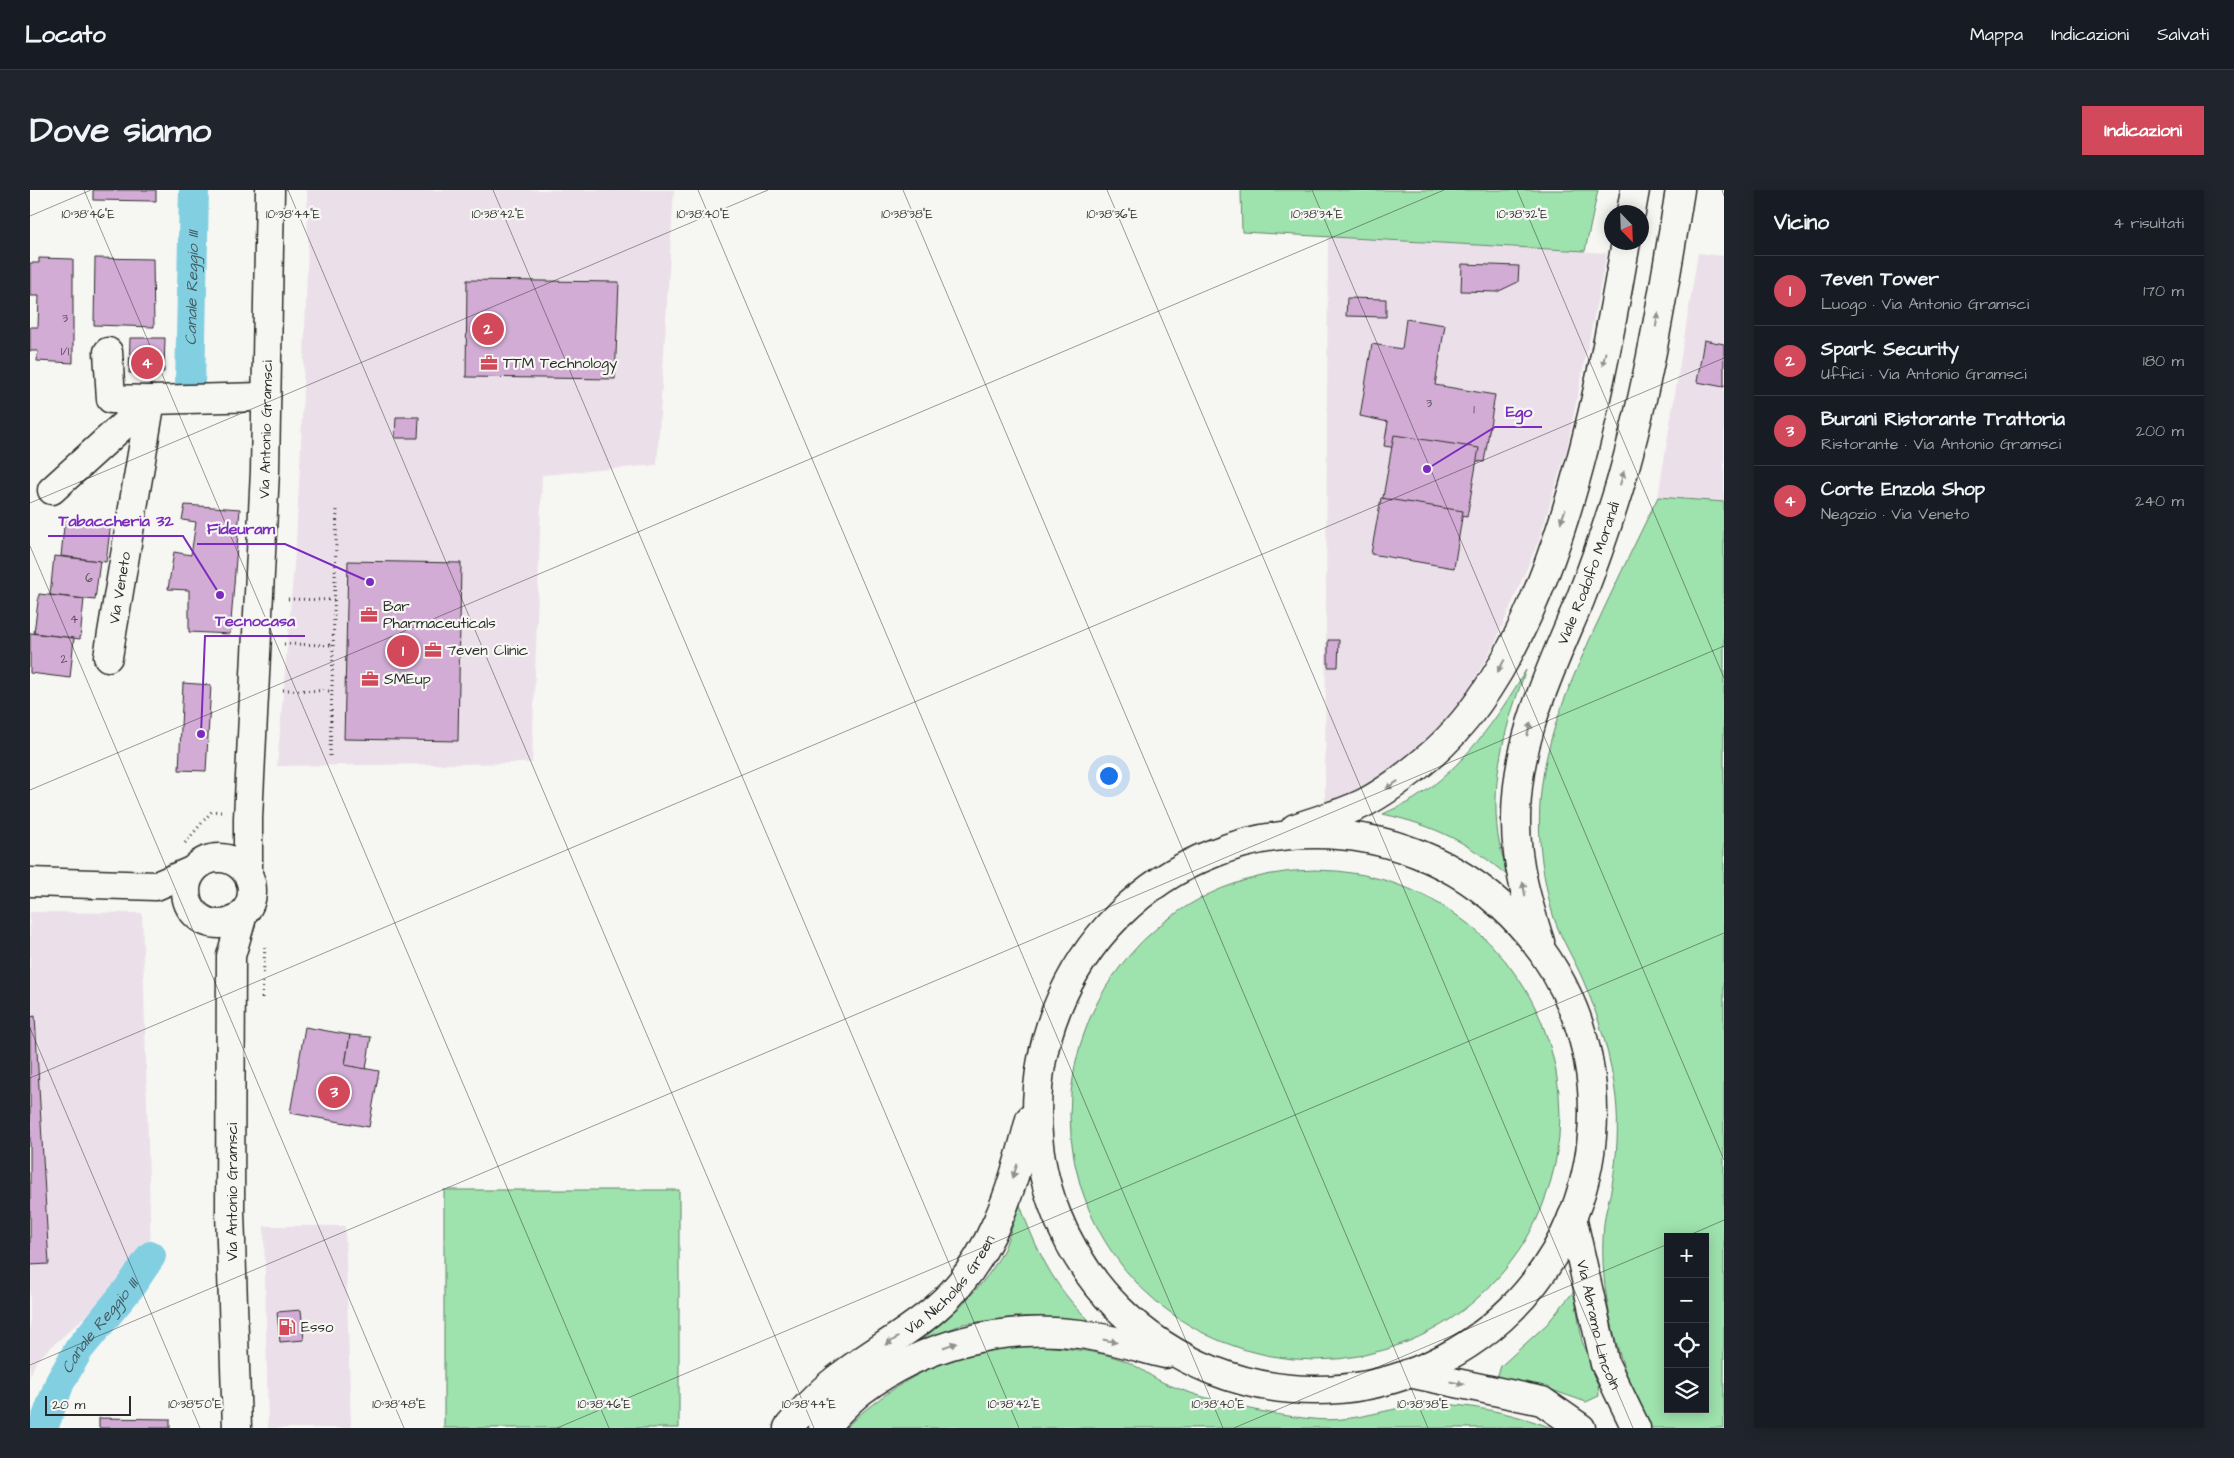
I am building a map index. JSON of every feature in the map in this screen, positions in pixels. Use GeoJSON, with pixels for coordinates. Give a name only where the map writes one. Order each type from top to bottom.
{"type":"FeatureCollection","features":[{"type":"Feature","properties":{"kind":"street","name":"Via Antonio Gramsci"},"geometry":{"type":"LineString","coordinates":[[248,874],[248,818],[265,471],[270,190]]}},
{"type":"Feature","properties":{"kind":"street"},"geometry":{"type":"LineString","coordinates":[[1632,205],[1635,190]]}},
{"type":"Feature","properties":{"kind":"street","name":"Viale Rodolfo Morandi"},"geometry":{"type":"LineString","coordinates":[[1543,953],[1526,896],[1516,825],[1518,785],[1523,750],[1534,712],[1603,540],[1620,483],[1648,371],[1680,190]]}},
{"type":"Feature","properties":{"kind":"street","name":"Viale Rodolfo Morandi"},"geometry":{"type":"LineString","coordinates":[[1267,839],[1302,835],[1337,835],[1371,840],[1414,853],[1438,863],[1496,901],[1521,925],[1543,953],[1563,986],[1579,1023],[1588,1062],[1593,1101],[1591,1140],[1584,1180],[1572,1218],[1555,1252],[1533,1284],[1507,1313],[1477,1337],[1445,1358],[1409,1373],[1377,1383],[1311,1390],[1278,1388],[1245,1382],[1214,1372],[1184,1358],[1145,1333],[1111,1302],[1082,1266],[1064,1234],[1045,1182],[1037,1136],[1037,1091],[1044,1046],[1059,1002],[1081,962],[1109,926],[1142,894],[1181,869],[1223,850],[1267,839],[1363,803],[1398,781],[1431,755],[1456,729],[1498,672],[1516,640],[1534,596],[1575,483],[1596,397],[1624,250]]}},
{"type":"Feature","properties":{"kind":"street"},"geometry":{"type":"LineString","coordinates":[[108,352],[110,399],[151,400],[266,397]]}},
{"type":"Feature","properties":{"kind":"street"},"geometry":{"type":"LineString","coordinates":[[52,490],[151,400]]}},
{"type":"Feature","properties":{"kind":"street","name":"Via Veneto"},"geometry":{"type":"LineString","coordinates":[[108,656],[151,400]]}},
{"type":"Feature","properties":{"kind":"street"},"geometry":{"type":"LineString","coordinates":[[231,956],[194,912],[185,892],[186,881],[200,864],[248,818]]}},
{"type":"Feature","properties":{"kind":"street"},"geometry":{"type":"LineString","coordinates":[[30,882],[156,886],[200,864],[221,857],[232,860],[242,866],[252,884],[252,895],[249,905],[243,914],[224,924],[213,924],[156,886]]}},
{"type":"Feature","properties":{"kind":"street","name":"Via Antonio Gramsci"},"geometry":{"type":"LineString","coordinates":[[237,1428],[230,1211],[231,956],[243,914]]}},
{"type":"Feature","properties":{"kind":"street","name":"Via Nicholas Green"},"geometry":{"type":"LineString","coordinates":[[788,1428],[808,1404],[840,1376],[936,1309],[979,1258],[995,1227],[1022,1151],[1037,1091]]}},
{"type":"Feature","properties":{"kind":"street","name":"Via Abramo Lincoln"},"geometry":{"type":"LineString","coordinates":[[1572,1218],[1605,1364],[1636,1428]]}},
{"type":"Feature","properties":{"kind":"street","name":"Via Nicholas Green"},"geometry":{"type":"LineString","coordinates":[[823,1428],[861,1392],[894,1370],[926,1353],[966,1340],[1002,1334],[1044,1332],[1080,1334],[1184,1358]]}},
{"type":"Feature","properties":{"kind":"street"},"geometry":{"type":"LineString","coordinates":[[1409,1373],[1542,1401],[1581,1428]]}},
{"type":"Feature","properties":{"kind":"path"},"geometry":{"type":"LineString","coordinates":[[330,756],[337,509]]}},
{"type":"Feature","properties":{"kind":"path"},"geometry":{"type":"LineString","coordinates":[[286,599],[335,600]]}},
{"type":"Feature","properties":{"kind":"path"},"geometry":{"type":"LineString","coordinates":[[284,644],[333,645]]}},
{"type":"Feature","properties":{"kind":"path"},"geometry":{"type":"LineString","coordinates":[[281,690],[332,691]]}},
{"type":"Feature","properties":{"kind":"path"},"geometry":{"type":"LineString","coordinates":[[180,845],[188,841],[212,811],[248,818]]}},
{"type":"Feature","properties":{"kind":"shaded area"},"geometry":{"type":"Polygon","coordinates":[[[307,190],[674,190],[657,465],[542,475],[532,763],[277,766],[296,540],[301,446],[308,242],[307,190]]]}},
{"type":"Feature","properties":{"kind":"shaded area"},"geometry":{"type":"Polygon","coordinates":[[[1328,236],[1607,253],[1567,448],[1539,540],[1495,643],[1465,696],[1446,722],[1425,742],[1383,775],[1353,793],[1325,803],[1328,236]]]}},
{"type":"Feature","properties":{"kind":"shaded area"},"geometry":{"type":"Polygon","coordinates":[[[1698,253],[1724,256],[1724,502],[1658,497],[1698,253]]]}},
{"type":"Feature","properties":{"kind":"shaded area"},"geometry":{"type":"Polygon","coordinates":[[[30,912],[142,913],[151,1256],[36,1361],[30,1376],[30,912]]]}},
{"type":"Feature","properties":{"kind":"shaded area"},"geometry":{"type":"Polygon","coordinates":[[[264,1226],[345,1226],[351,1428],[268,1428],[264,1226]]]}},
{"type":"Feature","properties":{"kind":"green space"},"geometry":{"type":"Polygon","coordinates":[[[1241,190],[1598,190],[1585,251],[1242,232],[1241,190]]]}},
{"type":"Feature","properties":{"kind":"green space"},"geometry":{"type":"Polygon","coordinates":[[[1658,497],[1724,502],[1724,1428],[1647,1428],[1620,1354],[1607,1303],[1603,1251],[1605,1219],[1614,1174],[1617,1142],[1617,1109],[1614,1083],[1608,1052],[1594,1008],[1552,913],[1544,875],[1540,841],[1540,808],[1549,748],[1568,690],[1594,630],[1658,497]]]}},
{"type":"Feature","properties":{"kind":"green space"},"geometry":{"type":"Polygon","coordinates":[[[1526,670],[1506,731],[1496,793],[1498,836],[1509,877],[1479,854],[1450,837],[1419,824],[1383,814],[1410,801],[1432,787],[1448,773],[1491,724],[1526,670]]]}},
{"type":"Feature","properties":{"kind":"green space"},"geometry":{"type":"Polygon","coordinates":[[[1315,870],[1363,875],[1409,889],[1451,912],[1488,942],[1518,979],[1541,1021],[1555,1067],[1560,1115],[1555,1163],[1541,1209],[1518,1251],[1488,1288],[1451,1318],[1409,1341],[1363,1355],[1315,1360],[1267,1355],[1221,1341],[1179,1318],[1142,1288],[1112,1251],[1089,1209],[1075,1163],[1070,1115],[1075,1067],[1089,1021],[1112,979],[1142,942],[1179,912],[1221,889],[1267,875],[1315,870]]]}},
{"type":"Feature","properties":{"kind":"green space"},"geometry":{"type":"Polygon","coordinates":[[[444,1190],[679,1190],[679,1428],[444,1428],[444,1190]]]}},
{"type":"Feature","properties":{"kind":"green space"},"geometry":{"type":"Polygon","coordinates":[[[1020,1205],[1047,1267],[1066,1295],[1089,1320],[1016,1317],[963,1324],[919,1342],[967,1300],[987,1276],[1004,1249],[1020,1205]]]}},
{"type":"Feature","properties":{"kind":"green space"},"geometry":{"type":"Polygon","coordinates":[[[1574,1291],[1582,1341],[1598,1383],[1599,1396],[1586,1402],[1552,1390],[1497,1377],[1501,1366],[1547,1324],[1574,1291]]]}},
{"type":"Feature","properties":{"kind":"green space"},"geometry":{"type":"Polygon","coordinates":[[[1044,1346],[1104,1354],[1129,1363],[1163,1382],[1185,1391],[1240,1407],[1278,1414],[1327,1420],[1432,1404],[1486,1409],[1551,1428],[845,1428],[888,1393],[937,1365],[954,1358],[981,1351],[1044,1346]]]}},
{"type":"Feature","properties":{"kind":"building"},"geometry":{"type":"Polygon","coordinates":[[[93,190],[156,190],[156,201],[93,200],[93,190]]]}},
{"type":"Feature","properties":{"kind":"building"},"geometry":{"type":"Polygon","coordinates":[[[39,258],[73,259],[73,363],[37,361],[38,351],[30,351],[30,327],[38,327],[39,296],[30,296],[30,263],[39,263],[39,258]]]}},
{"type":"Feature","properties":{"kind":"building"},"geometry":{"type":"Polygon","coordinates":[[[95,258],[153,259],[154,327],[94,325],[95,258]]]}},
{"type":"Feature","properties":{"kind":"building"},"geometry":{"type":"Polygon","coordinates":[[[1462,264],[1519,266],[1518,282],[1497,292],[1461,291],[1462,264]]]}},
{"type":"Feature","properties":{"kind":"building"},"geometry":{"type":"Polygon","coordinates":[[[467,280],[619,282],[615,379],[466,377],[467,280]]]}},
{"type":"Feature","properties":{"kind":"building"},"geometry":{"type":"Polygon","coordinates":[[[1347,298],[1386,299],[1386,317],[1346,316],[1347,298]]]}},
{"type":"Feature","properties":{"kind":"building"},"geometry":{"type":"Polygon","coordinates":[[[1406,319],[1445,325],[1435,385],[1495,395],[1484,462],[1384,446],[1388,422],[1360,416],[1372,344],[1402,349],[1406,319]]]}},
{"type":"Feature","properties":{"kind":"building"},"geometry":{"type":"Polygon","coordinates":[[[130,338],[165,338],[164,372],[129,373],[130,338]]]}},
{"type":"Feature","properties":{"kind":"building"},"geometry":{"type":"Polygon","coordinates":[[[1704,340],[1724,344],[1724,387],[1697,382],[1704,340]]]}},
{"type":"Feature","properties":{"kind":"building"},"geometry":{"type":"Polygon","coordinates":[[[396,417],[419,417],[418,438],[395,438],[396,417]]]}},
{"type":"Feature","properties":{"kind":"building"},"geometry":{"type":"Polygon","coordinates":[[[1394,435],[1479,448],[1467,517],[1382,503],[1394,435]]]}},
{"type":"Feature","properties":{"kind":"building"},"geometry":{"type":"Polygon","coordinates":[[[1381,498],[1463,511],[1454,568],[1371,554],[1381,498]]]}},
{"type":"Feature","properties":{"kind":"building"},"geometry":{"type":"Polygon","coordinates":[[[185,505],[240,509],[230,634],[189,632],[189,590],[168,589],[174,552],[191,555],[196,522],[182,520],[185,505]]]}},
{"type":"Feature","properties":{"kind":"building"},"geometry":{"type":"Polygon","coordinates":[[[65,517],[111,522],[106,562],[61,556],[65,517]]]}},
{"type":"Feature","properties":{"kind":"building"},"geometry":{"type":"Polygon","coordinates":[[[54,556],[100,561],[95,600],[50,595],[54,556]]]}},
{"type":"Feature","properties":{"kind":"building"},"geometry":{"type":"Polygon","coordinates":[[[348,561],[461,563],[458,741],[344,739],[348,561]]]}},
{"type":"Feature","properties":{"kind":"building"},"geometry":{"type":"Polygon","coordinates":[[[39,594],[84,599],[80,639],[34,633],[39,594]]]}},
{"type":"Feature","properties":{"kind":"building"},"geometry":{"type":"Polygon","coordinates":[[[30,633],[74,638],[70,678],[30,673],[30,633]]]}},
{"type":"Feature","properties":{"kind":"building"},"geometry":{"type":"Polygon","coordinates":[[[1328,640],[1339,640],[1338,667],[1328,667],[1328,640]]]}},
{"type":"Feature","properties":{"kind":"building"},"geometry":{"type":"Polygon","coordinates":[[[183,683],[211,685],[206,771],[179,770],[183,683]]]}},
{"type":"Feature","properties":{"kind":"building"},"geometry":{"type":"Polygon","coordinates":[[[35,1016],[49,1264],[30,1265],[30,1017],[35,1016]]]}},
{"type":"Feature","properties":{"kind":"building"},"geometry":{"type":"Polygon","coordinates":[[[305,1027],[350,1035],[345,1065],[379,1071],[369,1127],[290,1113],[305,1027]]]}},
{"type":"Feature","properties":{"kind":"building"},"geometry":{"type":"Polygon","coordinates":[[[350,1035],[371,1037],[366,1069],[345,1065],[350,1035]]]}},
{"type":"Feature","properties":{"kind":"building"},"geometry":{"type":"Polygon","coordinates":[[[301,1310],[304,1340],[280,1342],[277,1312],[301,1310]]]}},
{"type":"Feature","properties":{"kind":"building"},"geometry":{"type":"Polygon","coordinates":[[[99,1418],[170,1419],[170,1428],[99,1428],[99,1418]]]}},
{"type":"Feature","properties":{"kind":"waterway","name":"Canale Reggio III"},"geometry":{"type":"LineString","coordinates":[[190,387],[194,190]]}},
{"type":"Feature","properties":{"kind":"waterway","name":"Canale Reggio III"},"geometry":{"type":"LineString","coordinates":[[43,1428],[60,1382],[79,1349],[130,1287],[151,1256]]}},
{"type":"Feature","properties":{"kind":"place","name":"Spark Security"},"geometry":{"type":"Point","coordinates":[488,329]}},
{"type":"Feature","properties":{"kind":"place","name":"Corte Enzola Shop"},"geometry":{"type":"Point","coordinates":[147,363]}},
{"type":"Feature","properties":{"kind":"place","name":"TTM Technology"},"geometry":{"type":"Point","coordinates":[489,363]}},
{"type":"Feature","properties":{"kind":"place","name":"Ego"},"geometry":{"type":"Point","coordinates":[1427,469]}},
{"type":"Feature","properties":{"kind":"place","name":"Fideuram"},"geometry":{"type":"Point","coordinates":[370,582]}},
{"type":"Feature","properties":{"kind":"place","name":"Tabaccheria 32"},"geometry":{"type":"Point","coordinates":[220,595]}},
{"type":"Feature","properties":{"kind":"place","name":"Bar Pharmaceuticals"},"geometry":{"type":"Point","coordinates":[369,615]}},
{"type":"Feature","properties":{"kind":"place","name":"7even Clinic"},"geometry":{"type":"Point","coordinates":[433,650]}},
{"type":"Feature","properties":{"kind":"place","name":"7even Tower"},"geometry":{"type":"Point","coordinates":[403,651]}},
{"type":"Feature","properties":{"kind":"place","name":"SMEup"},"geometry":{"type":"Point","coordinates":[370,679]}},
{"type":"Feature","properties":{"kind":"place","name":"Tecnocasa"},"geometry":{"type":"Point","coordinates":[201,734]}},
{"type":"Feature","properties":{"kind":"place","name":"Burani Ristorante Trattoria"},"geometry":{"type":"Point","coordinates":[334,1092]}},
{"type":"Feature","properties":{"kind":"place","name":"Esso"},"geometry":{"type":"Point","coordinates":[287,1327]}}]}
